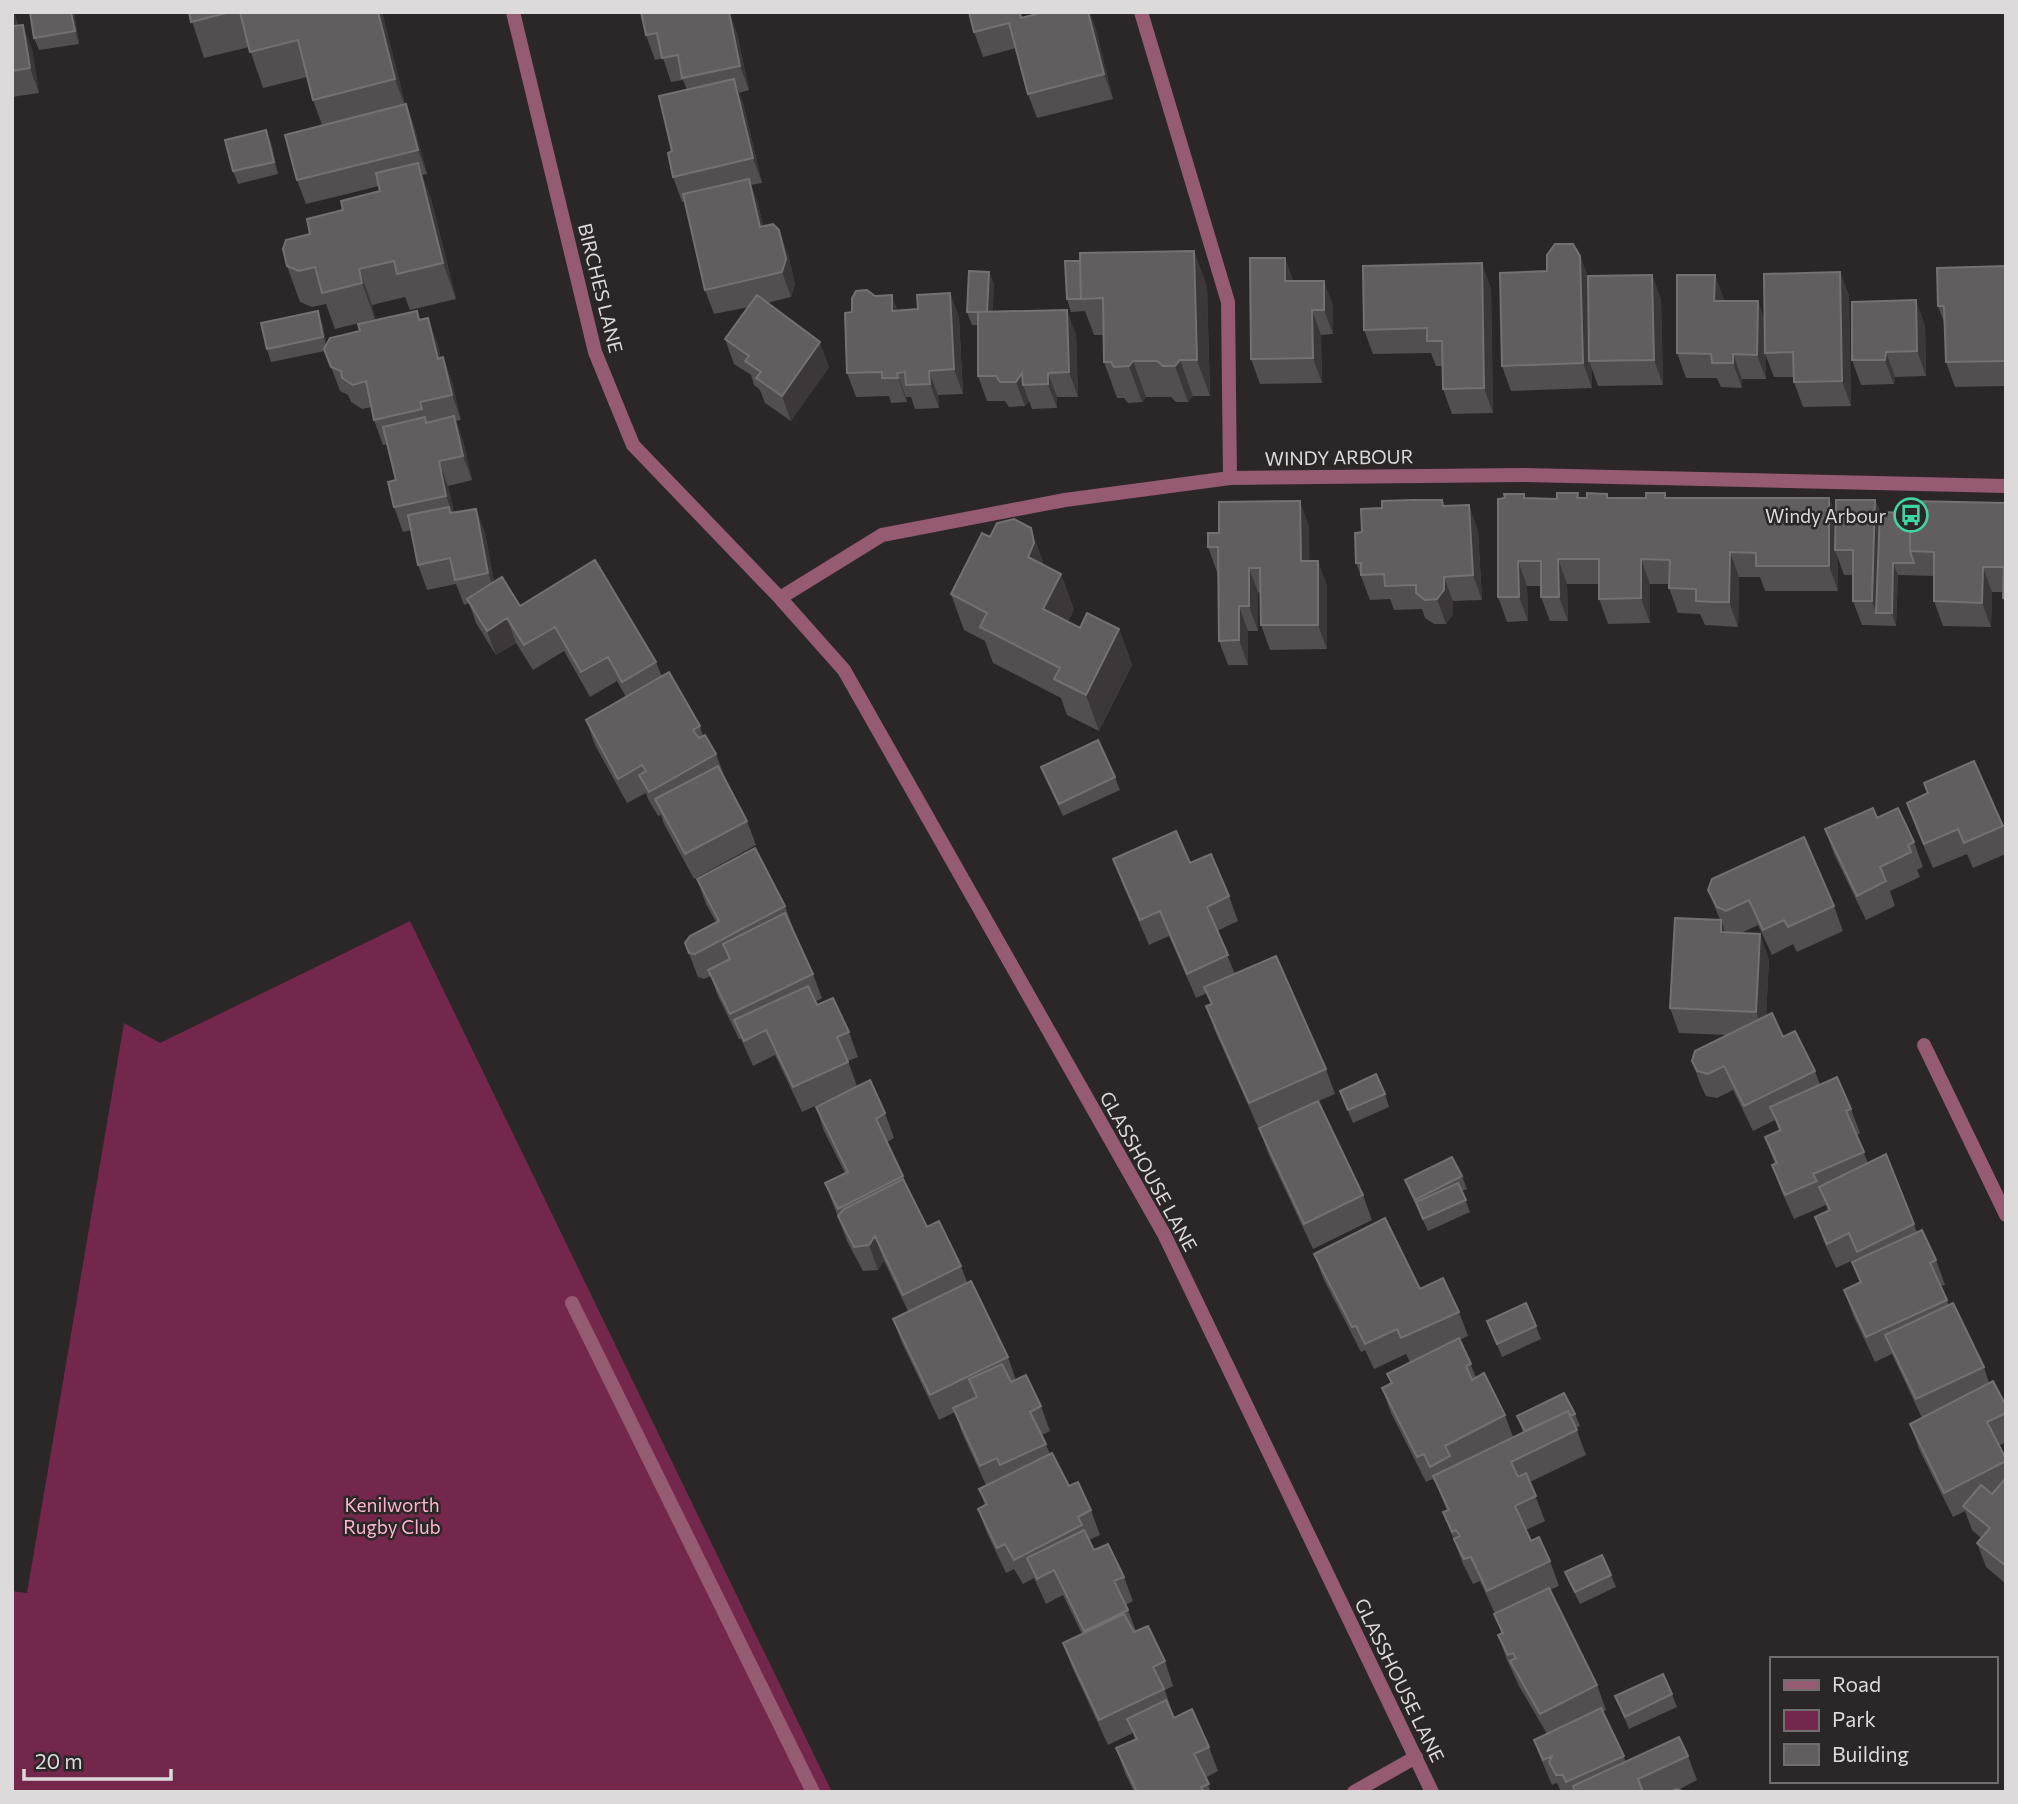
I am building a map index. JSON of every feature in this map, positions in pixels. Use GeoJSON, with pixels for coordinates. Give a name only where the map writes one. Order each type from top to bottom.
{"type":"FeatureCollection","features":[{"type":"Feature","properties":{"kind":"street","name":"BIRCHES LANE"},"geometry":{"type":"LineString","coordinates":[[513,12],[595,352],[633,445],[780,598]]}},
{"type":"Feature","properties":{"kind":"street"},"geometry":{"type":"LineString","coordinates":[[1141,12],[1228,302],[1230,478]]}},
{"type":"Feature","properties":{"kind":"street","name":"WINDY ARBOUR"},"geometry":{"type":"LineString","coordinates":[[780,598],[882,535],[1065,500],[1230,478],[1524,475],[2006,485]]}},
{"type":"Feature","properties":{"kind":"street","name":"GLASSHOUSE LANE"},"geometry":{"type":"LineString","coordinates":[[780,598],[844,670],[1164,1234],[1433,1792]]}},
{"type":"Feature","properties":{"kind":"street"},"geometry":{"type":"LineString","coordinates":[[1924,1045],[2006,1215]]}},
{"type":"Feature","properties":{"kind":"street"},"geometry":{"type":"LineString","coordinates":[[572,1303],[813,1792]]}},
{"type":"Feature","properties":{"kind":"street"},"geometry":{"type":"LineString","coordinates":[[1354,1792],[1416,1757]]}},
{"type":"Feature","properties":{"kind":"green space","name":"Kenilworth Rugby Club"},"geometry":{"type":"Polygon","coordinates":[[[410,921],[832,1792],[12,1792],[12,1591],[27,1593],[124,1023],[160,1043],[410,921]]]}},
{"type":"Feature","properties":{"kind":"building"},"geometry":{"type":"Polygon","coordinates":[[[30,12],[71,12],[75,31],[34,38],[30,12]]]}},
{"type":"Feature","properties":{"kind":"building"},"geometry":{"type":"Polygon","coordinates":[[[189,12],[230,12],[191,22],[189,12]]]}},
{"type":"Feature","properties":{"kind":"building"},"geometry":{"type":"Polygon","coordinates":[[[240,12],[378,12],[395,79],[313,100],[298,40],[250,52],[240,12]]]}},
{"type":"Feature","properties":{"kind":"building"},"geometry":{"type":"Polygon","coordinates":[[[641,12],[729,12],[740,66],[682,78],[678,55],[662,58],[657,33],[646,35],[641,12]]]}},
{"type":"Feature","properties":{"kind":"building"},"geometry":{"type":"Polygon","coordinates":[[[969,12],[1019,12],[1021,18],[1044,12],[1088,12],[1104,74],[1028,94],[1009,23],[974,32],[969,12]]]}},
{"type":"Feature","properties":{"kind":"building"},"geometry":{"type":"Polygon","coordinates":[[[12,24],[23,25],[30,68],[12,71],[12,24]]]}},
{"type":"Feature","properties":{"kind":"building"},"geometry":{"type":"Polygon","coordinates":[[[734,79],[753,158],[673,177],[668,153],[672,151],[659,96],[734,79]]]}},
{"type":"Feature","properties":{"kind":"building"},"geometry":{"type":"Polygon","coordinates":[[[406,104],[418,150],[297,180],[285,135],[406,104]]]}},
{"type":"Feature","properties":{"kind":"building"},"geometry":{"type":"Polygon","coordinates":[[[266,130],[274,162],[233,171],[225,140],[266,130]]]}},
{"type":"Feature","properties":{"kind":"building"},"geometry":{"type":"Polygon","coordinates":[[[418,163],[443,263],[397,274],[394,261],[359,269],[362,283],[322,293],[315,267],[299,271],[287,266],[283,249],[286,240],[310,234],[307,219],[343,210],[341,201],[380,191],[376,173],[418,163]]]}},
{"type":"Feature","properties":{"kind":"building"},"geometry":{"type":"Polygon","coordinates":[[[749,179],[760,227],[773,224],[779,230],[786,259],[782,272],[705,290],[683,194],[749,179]]]}},
{"type":"Feature","properties":{"kind":"building"},"geometry":{"type":"Polygon","coordinates":[[[1555,244],[1573,244],[1580,256],[1583,363],[1502,366],[1500,273],[1547,271],[1547,255],[1555,244]]]}},
{"type":"Feature","properties":{"kind":"building"},"geometry":{"type":"Polygon","coordinates":[[[1194,251],[1197,360],[1180,360],[1175,366],[1163,366],[1157,361],[1133,361],[1129,366],[1114,367],[1111,362],[1104,362],[1103,298],[1081,299],[1080,253],[1194,251]]]}},
{"type":"Feature","properties":{"kind":"building"},"geometry":{"type":"Polygon","coordinates":[[[1250,258],[1285,258],[1285,281],[1324,281],[1324,310],[1312,310],[1313,358],[1251,359],[1250,258]]]}},
{"type":"Feature","properties":{"kind":"building"},"geometry":{"type":"Polygon","coordinates":[[[1065,261],[1080,261],[1081,299],[1067,299],[1065,261]]]}},
{"type":"Feature","properties":{"kind":"building"},"geometry":{"type":"Polygon","coordinates":[[[1482,263],[1484,388],[1443,389],[1442,341],[1427,341],[1427,328],[1364,330],[1363,266],[1482,263]]]}},
{"type":"Feature","properties":{"kind":"building"},"geometry":{"type":"Polygon","coordinates":[[[2006,266],[2006,361],[1946,362],[1944,306],[1938,306],[1937,268],[2006,266]]]}},
{"type":"Feature","properties":{"kind":"building"},"geometry":{"type":"Polygon","coordinates":[[[969,271],[989,272],[987,312],[967,312],[969,271]]]}},
{"type":"Feature","properties":{"kind":"building"},"geometry":{"type":"Polygon","coordinates":[[[1840,272],[1842,381],[1794,382],[1793,352],[1765,353],[1764,274],[1840,272]]]}},
{"type":"Feature","properties":{"kind":"building"},"geometry":{"type":"Polygon","coordinates":[[[1652,275],[1654,360],[1589,361],[1588,276],[1652,275]]]}},
{"type":"Feature","properties":{"kind":"building"},"geometry":{"type":"Polygon","coordinates":[[[1677,275],[1715,275],[1714,301],[1758,301],[1757,355],[1733,354],[1733,363],[1712,363],[1711,354],[1677,353],[1677,275]]]}},
{"type":"Feature","properties":{"kind":"building"},"geometry":{"type":"Polygon","coordinates":[[[867,290],[875,296],[892,295],[892,311],[918,309],[917,295],[950,293],[954,369],[929,371],[930,384],[906,385],[905,372],[897,373],[898,378],[882,378],[882,372],[847,373],[845,313],[852,312],[852,298],[856,291],[867,290]]]}},
{"type":"Feature","properties":{"kind":"building"},"geometry":{"type":"Polygon","coordinates":[[[757,295],[820,342],[782,396],[756,378],[761,372],[745,361],[749,356],[725,339],[757,295]]]}},
{"type":"Feature","properties":{"kind":"building"},"geometry":{"type":"Polygon","coordinates":[[[1916,300],[1917,351],[1886,352],[1885,360],[1852,360],[1852,302],[1916,300]]]}},
{"type":"Feature","properties":{"kind":"building"},"geometry":{"type":"Polygon","coordinates":[[[1067,310],[1069,372],[1048,373],[1048,384],[1023,385],[1022,373],[1016,382],[1000,382],[996,376],[978,376],[978,312],[1067,310]]]}},
{"type":"Feature","properties":{"kind":"building"},"geometry":{"type":"Polygon","coordinates":[[[318,311],[323,337],[267,349],[261,323],[318,311]]]}},
{"type":"Feature","properties":{"kind":"building"},"geometry":{"type":"Polygon","coordinates":[[[417,311],[419,320],[428,318],[438,359],[443,357],[452,395],[420,402],[422,409],[374,420],[366,381],[353,385],[342,378],[341,371],[331,367],[324,349],[330,338],[360,331],[358,324],[417,311]]]}},
{"type":"Feature","properties":{"kind":"building"},"geometry":{"type":"Polygon","coordinates":[[[454,416],[463,456],[439,461],[446,496],[394,507],[388,482],[396,480],[383,427],[425,417],[426,423],[454,416]]]}},
{"type":"Feature","properties":{"kind":"building"},"geometry":{"type":"Polygon","coordinates":[[[1557,493],[1578,493],[1577,498],[1587,498],[1587,493],[1607,494],[1607,498],[1646,498],[1646,493],[1665,493],[1665,498],[1829,498],[1829,566],[1756,566],[1756,553],[1730,552],[1729,602],[1712,602],[1696,601],[1696,589],[1669,588],[1670,560],[1641,559],[1641,598],[1599,599],[1599,559],[1558,559],[1559,597],[1541,597],[1541,561],[1518,561],[1519,597],[1498,597],[1498,499],[1505,498],[1504,494],[1524,494],[1524,498],[1557,499],[1557,493]]]}},
{"type":"Feature","properties":{"kind":"building"},"geometry":{"type":"Polygon","coordinates":[[[1442,500],[1443,506],[1469,505],[1473,575],[1444,577],[1444,590],[1437,599],[1425,600],[1416,593],[1416,585],[1385,586],[1384,574],[1361,575],[1361,563],[1356,563],[1355,533],[1362,532],[1361,509],[1382,508],[1382,501],[1442,500]]]}},
{"type":"Feature","properties":{"kind":"building"},"geometry":{"type":"Polygon","coordinates":[[[1836,500],[1875,500],[1872,601],[1853,601],[1853,550],[1835,550],[1836,500]]]}},
{"type":"Feature","properties":{"kind":"building"},"geometry":{"type":"Polygon","coordinates":[[[1300,501],[1301,561],[1318,561],[1318,625],[1261,625],[1260,568],[1249,568],[1249,606],[1239,606],[1239,640],[1219,641],[1218,547],[1208,547],[1208,533],[1219,533],[1219,502],[1300,501]]]}},
{"type":"Feature","properties":{"kind":"building"},"geometry":{"type":"Polygon","coordinates":[[[1910,501],[2006,503],[2006,598],[2003,598],[2004,567],[1983,567],[1982,603],[1934,601],[1934,552],[1910,551],[1910,501]]]}},
{"type":"Feature","properties":{"kind":"building"},"geometry":{"type":"Polygon","coordinates":[[[449,507],[450,513],[476,509],[488,573],[455,580],[450,558],[418,565],[408,515],[449,507]]]}},
{"type":"Feature","properties":{"kind":"building"},"geometry":{"type":"Polygon","coordinates":[[[1880,512],[1910,513],[1910,551],[1914,563],[1893,563],[1892,613],[1876,613],[1880,512]]]}},
{"type":"Feature","properties":{"kind":"building"},"geometry":{"type":"Polygon","coordinates":[[[1014,519],[1031,528],[1034,543],[1028,557],[1061,574],[1043,609],[1080,628],[1087,613],[1119,629],[1086,695],[1054,679],[1060,668],[980,627],[987,613],[951,594],[982,533],[990,537],[997,523],[1014,519]]]}},
{"type":"Feature","properties":{"kind":"building"},"geometry":{"type":"Polygon","coordinates":[[[595,560],[656,662],[622,682],[608,657],[581,672],[555,627],[524,645],[507,618],[487,631],[467,599],[502,577],[520,606],[595,560]]]}},
{"type":"Feature","properties":{"kind":"building"},"geometry":{"type":"Polygon","coordinates":[[[669,672],[700,726],[693,730],[699,738],[705,735],[716,754],[649,792],[639,775],[646,771],[642,765],[618,779],[586,720],[669,672]]]}},
{"type":"Feature","properties":{"kind":"building"},"geometry":{"type":"Polygon","coordinates":[[[1098,740],[1115,777],[1059,804],[1041,767],[1098,740]]]}},
{"type":"Feature","properties":{"kind":"building"},"geometry":{"type":"Polygon","coordinates":[[[1974,761],[2003,826],[1964,843],[1958,829],[1924,844],[1907,803],[1928,793],[1924,783],[1974,761]]]}},
{"type":"Feature","properties":{"kind":"building"},"geometry":{"type":"Polygon","coordinates":[[[718,766],[747,821],[685,854],[655,799],[718,766]]]}},
{"type":"Feature","properties":{"kind":"building"},"geometry":{"type":"Polygon","coordinates":[[[1873,808],[1877,818],[1898,808],[1914,842],[1908,845],[1911,852],[1880,867],[1886,881],[1857,896],[1825,829],[1873,808]]]}},
{"type":"Feature","properties":{"kind":"building"},"geometry":{"type":"Polygon","coordinates":[[[1176,831],[1190,863],[1211,854],[1229,896],[1207,907],[1228,955],[1187,974],[1160,911],[1140,920],[1113,859],[1176,831]]]}},
{"type":"Feature","properties":{"kind":"building"},"geometry":{"type":"Polygon","coordinates":[[[1804,837],[1834,906],[1788,927],[1784,920],[1763,930],[1749,900],[1726,911],[1717,907],[1708,890],[1712,879],[1804,837]]]}},
{"type":"Feature","properties":{"kind":"building"},"geometry":{"type":"Polygon","coordinates":[[[755,848],[785,906],[695,954],[689,953],[685,943],[690,936],[719,921],[697,879],[755,848]]]}},
{"type":"Feature","properties":{"kind":"building"},"geometry":{"type":"Polygon","coordinates":[[[785,913],[813,974],[730,1014],[708,970],[730,959],[723,944],[785,913]]]}},
{"type":"Feature","properties":{"kind":"building"},"geometry":{"type":"Polygon","coordinates":[[[1675,918],[1721,920],[1721,932],[1760,934],[1756,1012],[1670,1008],[1675,918]]]}},
{"type":"Feature","properties":{"kind":"building"},"geometry":{"type":"Polygon","coordinates":[[[1276,956],[1326,1069],[1249,1103],[1206,1006],[1212,1004],[1204,987],[1276,956]]]}},
{"type":"Feature","properties":{"kind":"building"},"geometry":{"type":"Polygon","coordinates":[[[808,986],[817,1005],[833,998],[849,1032],[837,1037],[848,1062],[793,1087],[766,1030],[744,1041],[734,1020],[808,986]]]}},
{"type":"Feature","properties":{"kind":"building"},"geometry":{"type":"Polygon","coordinates":[[[1772,1013],[1783,1037],[1795,1031],[1815,1071],[1744,1106],[1724,1066],[1708,1074],[1697,1071],[1692,1061],[1695,1051],[1772,1013]]]}},
{"type":"Feature","properties":{"kind":"building"},"geometry":{"type":"Polygon","coordinates":[[[1376,1074],[1385,1094],[1348,1110],[1340,1091],[1376,1074]]]}},
{"type":"Feature","properties":{"kind":"building"},"geometry":{"type":"Polygon","coordinates":[[[1837,1077],[1851,1109],[1846,1111],[1864,1152],[1813,1174],[1817,1181],[1785,1195],[1772,1165],[1777,1163],[1765,1137],[1781,1130],[1770,1107],[1837,1077]]]}},
{"type":"Feature","properties":{"kind":"building"},"geometry":{"type":"Polygon","coordinates":[[[870,1080],[885,1113],[876,1119],[903,1176],[838,1209],[825,1183],[848,1172],[816,1107],[870,1080]]]}},
{"type":"Feature","properties":{"kind":"building"},"geometry":{"type":"Polygon","coordinates":[[[1318,1101],[1363,1195],[1304,1224],[1259,1128],[1318,1101]]]}},
{"type":"Feature","properties":{"kind":"building"},"geometry":{"type":"Polygon","coordinates":[[[1886,1154],[1914,1224],[1857,1252],[1849,1233],[1827,1244],[1815,1217],[1830,1210],[1819,1187],[1886,1154]]]}},
{"type":"Feature","properties":{"kind":"building"},"geometry":{"type":"Polygon","coordinates":[[[1452,1157],[1462,1176],[1415,1200],[1405,1180],[1452,1157]]]}},
{"type":"Feature","properties":{"kind":"building"},"geometry":{"type":"Polygon","coordinates":[[[903,1179],[927,1227],[939,1221],[961,1266],[903,1295],[875,1236],[869,1245],[854,1247],[838,1216],[844,1209],[903,1179]]]}},
{"type":"Feature","properties":{"kind":"building"},"geometry":{"type":"Polygon","coordinates":[[[1458,1183],[1466,1200],[1423,1219],[1416,1202],[1458,1183]]]}},
{"type":"Feature","properties":{"kind":"building"},"geometry":{"type":"Polygon","coordinates":[[[1385,1218],[1420,1289],[1443,1278],[1459,1312],[1401,1338],[1397,1329],[1365,1344],[1356,1326],[1352,1327],[1314,1254],[1385,1218]]]}},
{"type":"Feature","properties":{"kind":"building"},"geometry":{"type":"Polygon","coordinates":[[[1922,1230],[1936,1260],[1930,1263],[1947,1300],[1866,1337],[1844,1290],[1861,1282],[1852,1262],[1922,1230]]]}},
{"type":"Feature","properties":{"kind":"building"},"geometry":{"type":"Polygon","coordinates":[[[971,1281],[1008,1357],[930,1395],[893,1319],[971,1281]]]}},
{"type":"Feature","properties":{"kind":"building"},"geometry":{"type":"Polygon","coordinates":[[[1526,1303],[1536,1326],[1497,1344],[1487,1321],[1526,1303]]]}},
{"type":"Feature","properties":{"kind":"building"},"geometry":{"type":"Polygon","coordinates":[[[1953,1303],[1984,1367],[1916,1399],[1885,1335],[1953,1303]]]}},
{"type":"Feature","properties":{"kind":"building"},"geometry":{"type":"Polygon","coordinates":[[[1459,1338],[1471,1364],[1466,1366],[1472,1380],[1484,1373],[1505,1415],[1445,1446],[1450,1456],[1430,1467],[1424,1454],[1417,1457],[1382,1388],[1392,1383],[1387,1374],[1459,1338]]]}},
{"type":"Feature","properties":{"kind":"building"},"geometry":{"type":"Polygon","coordinates":[[[1002,1364],[1011,1382],[1026,1375],[1041,1406],[1030,1412],[1046,1444],[1000,1465],[997,1458],[980,1466],[953,1408],[977,1397],[969,1379],[1002,1364]]]}},
{"type":"Feature","properties":{"kind":"building"},"geometry":{"type":"Polygon","coordinates":[[[1993,1381],[2006,1406],[2006,1413],[1987,1422],[2006,1461],[1944,1493],[1910,1424],[1993,1381]]]}},
{"type":"Feature","properties":{"kind":"building"},"geometry":{"type":"Polygon","coordinates":[[[1564,1393],[1575,1414],[1570,1416],[1568,1411],[1525,1431],[1517,1416],[1564,1393]]]}},
{"type":"Feature","properties":{"kind":"building"},"geometry":{"type":"Polygon","coordinates":[[[1568,1411],[1577,1430],[1511,1462],[1518,1477],[1526,1473],[1536,1496],[1515,1506],[1531,1541],[1539,1537],[1550,1561],[1487,1591],[1471,1557],[1464,1559],[1454,1539],[1460,1536],[1456,1530],[1452,1532],[1443,1512],[1449,1510],[1433,1476],[1568,1411]]]}},
{"type":"Feature","properties":{"kind":"building"},"geometry":{"type":"Polygon","coordinates":[[[1052,1453],[1069,1486],[1078,1482],[1091,1510],[1078,1517],[1082,1525],[1014,1560],[1005,1544],[997,1548],[978,1509],[987,1504],[979,1489],[1052,1453]]]}},
{"type":"Feature","properties":{"kind":"building"},"geometry":{"type":"Polygon","coordinates":[[[2006,1478],[2006,1566],[1977,1543],[1990,1528],[1963,1506],[1981,1485],[1992,1494],[2006,1478]]]}},
{"type":"Feature","properties":{"kind":"building"},"geometry":{"type":"Polygon","coordinates":[[[1084,1530],[1094,1550],[1108,1544],[1124,1577],[1114,1581],[1128,1610],[1084,1631],[1054,1570],[1037,1579],[1027,1558],[1084,1530]]]}},
{"type":"Feature","properties":{"kind":"building"},"geometry":{"type":"Polygon","coordinates":[[[1602,1555],[1611,1575],[1575,1592],[1565,1572],[1602,1555]]]}},
{"type":"Feature","properties":{"kind":"building"},"geometry":{"type":"Polygon","coordinates":[[[1549,1588],[1597,1685],[1540,1714],[1510,1661],[1516,1658],[1513,1653],[1508,1655],[1498,1635],[1503,1633],[1494,1614],[1549,1588]]]}},
{"type":"Feature","properties":{"kind":"building"},"geometry":{"type":"Polygon","coordinates":[[[1124,1614],[1134,1632],[1148,1626],[1165,1661],[1153,1667],[1164,1689],[1099,1720],[1063,1643],[1124,1614]]]}},
{"type":"Feature","properties":{"kind":"building"},"geometry":{"type":"Polygon","coordinates":[[[1663,1674],[1672,1694],[1625,1717],[1615,1696],[1663,1674]]]}},
{"type":"Feature","properties":{"kind":"building"},"geometry":{"type":"Polygon","coordinates":[[[1166,1700],[1174,1718],[1192,1709],[1209,1747],[1194,1754],[1209,1784],[1201,1787],[1204,1792],[1137,1792],[1116,1748],[1137,1739],[1127,1719],[1166,1700]]]}},
{"type":"Feature","properties":{"kind":"building"},"geometry":{"type":"Polygon","coordinates":[[[1601,1708],[1624,1756],[1566,1782],[1563,1775],[1556,1775],[1549,1762],[1552,1756],[1543,1760],[1534,1740],[1601,1708]]]}},
{"type":"Feature","properties":{"kind":"building"},"geometry":{"type":"Polygon","coordinates":[[[1679,1737],[1688,1756],[1638,1779],[1643,1792],[1575,1792],[1573,1786],[1679,1737]]]}},
{"type":"Feature","properties":{"kind":"place","name":"Windy Arbour"},"geometry":{"type":"Point","coordinates":[1911,515]}}]}
